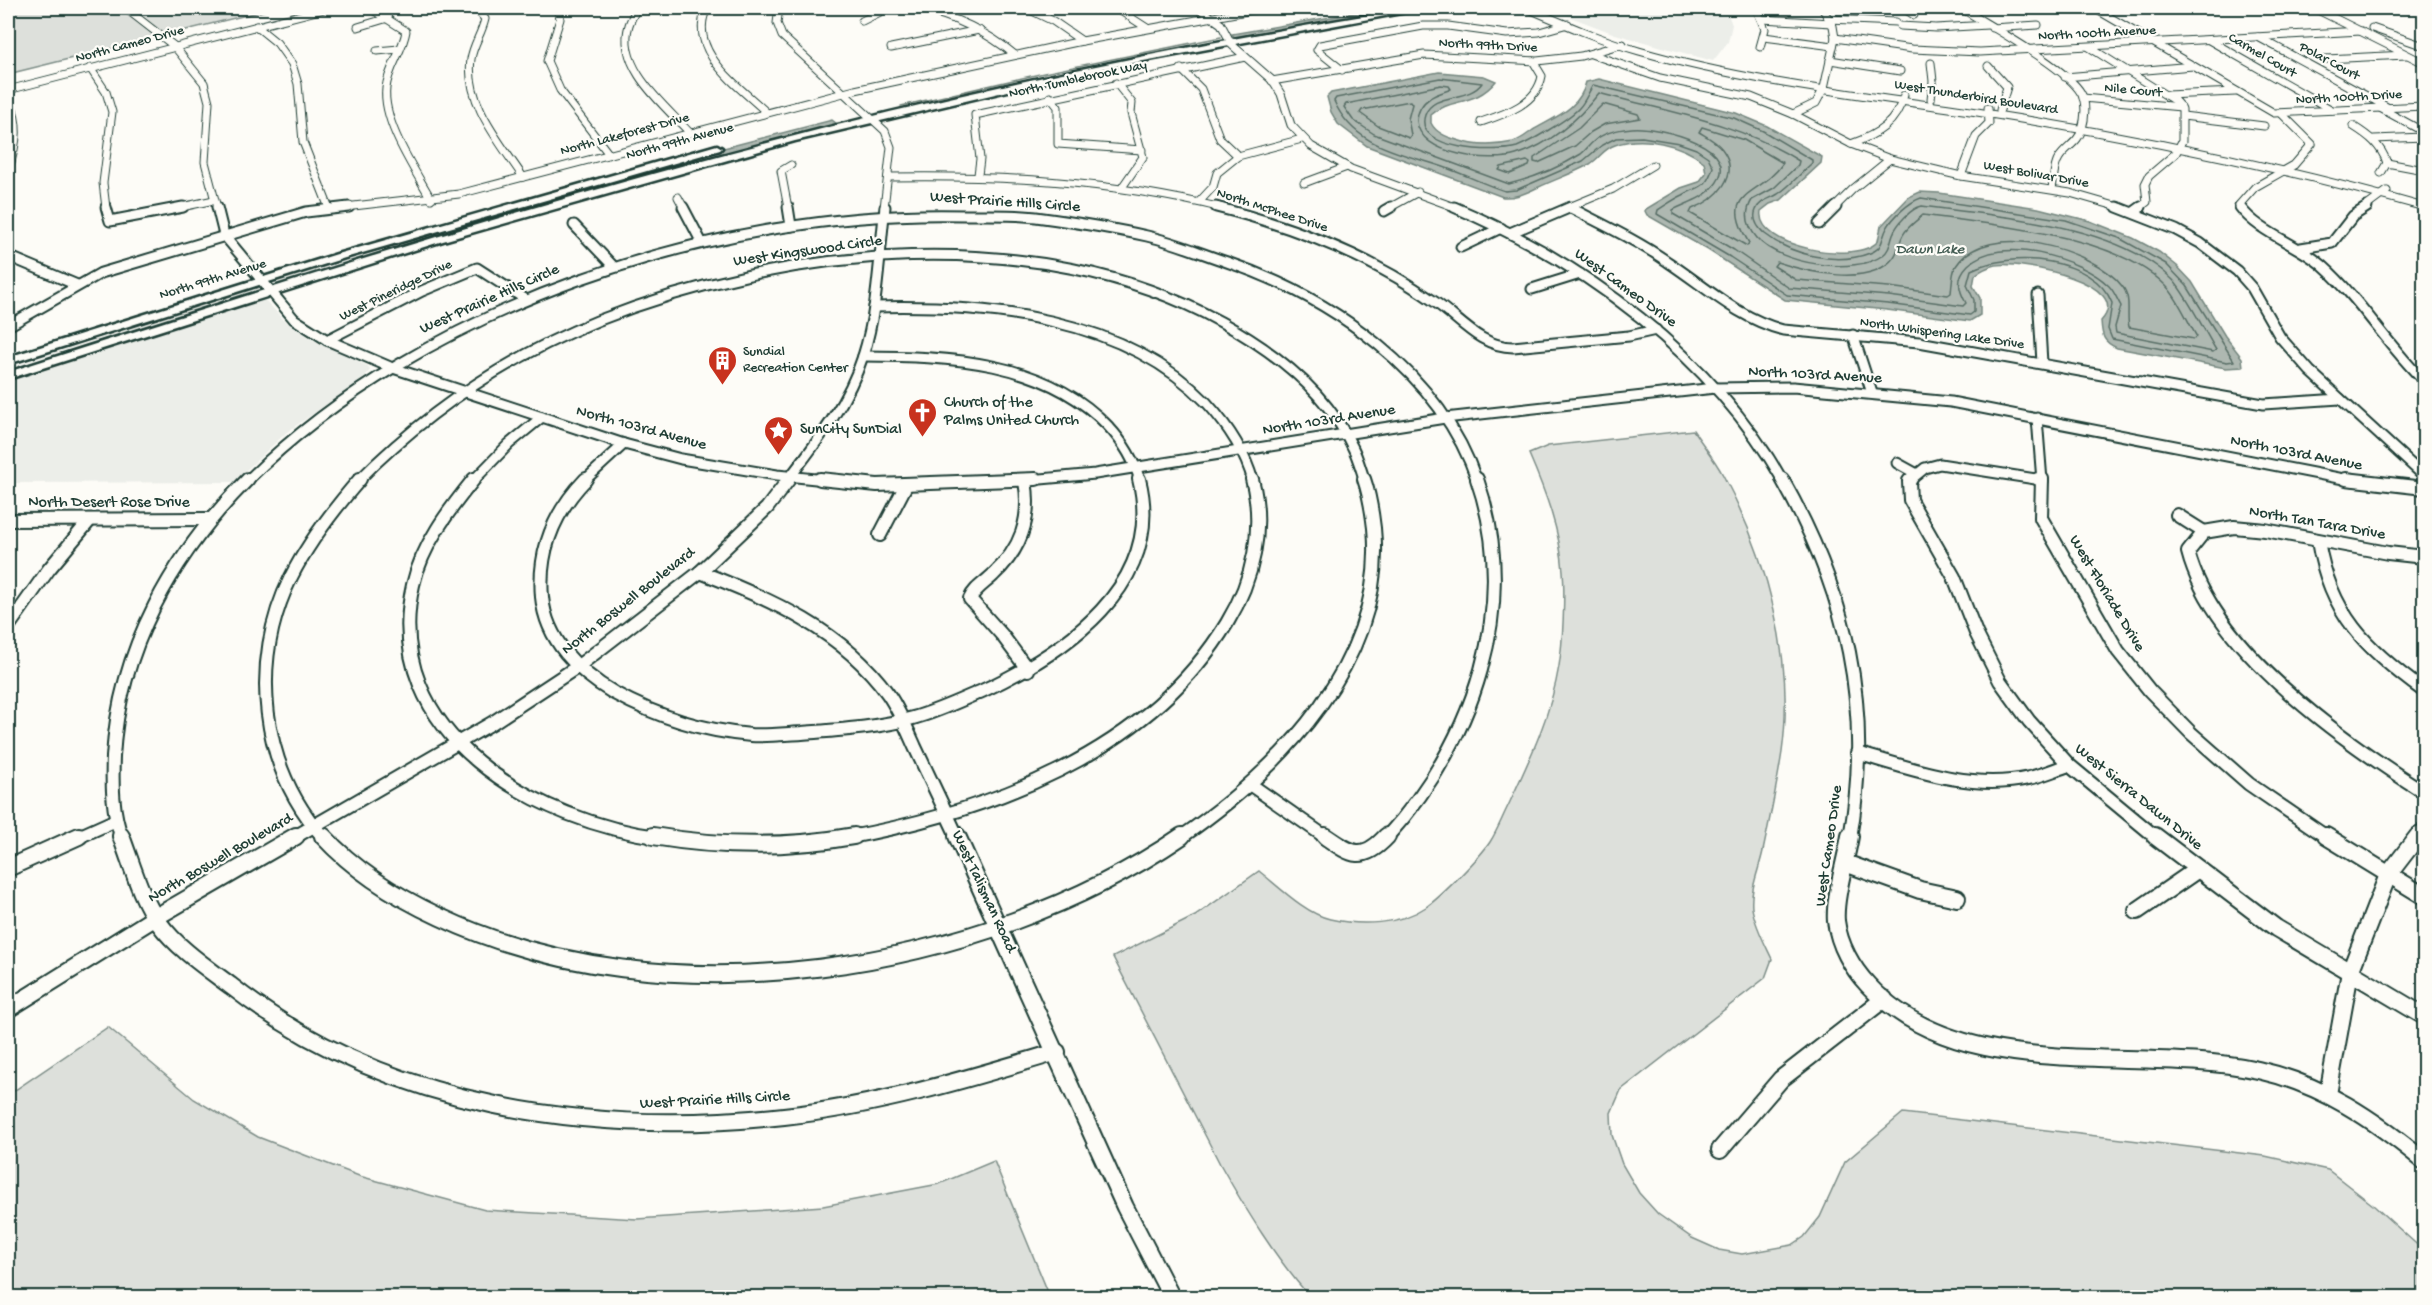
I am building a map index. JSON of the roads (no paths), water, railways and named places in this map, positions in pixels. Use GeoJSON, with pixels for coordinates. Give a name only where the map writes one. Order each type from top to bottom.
{"type":"FeatureCollection","features":[{"type":"Feature","properties":{"kind":"main road","name":"North 99th Avenue"},"geometry":{"type":"LineString","coordinates":[[1028,72],[1228,37],[1374,8]]}},
{"type":"Feature","properties":{"kind":"main road","name":"North 99th Avenue"},"geometry":{"type":"LineString","coordinates":[[12,360],[584,196],[873,118],[1228,37],[1424,8]]}},
{"type":"Feature","properties":{"kind":"main road"},"geometry":{"type":"LineString","coordinates":[[986,82],[1017,75]]}},
{"type":"Feature","properties":{"kind":"main road","name":"North 99th Avenue"},"geometry":{"type":"LineString","coordinates":[[8,376],[109,343],[266,286],[618,175],[919,97]]}},
{"type":"Feature","properties":{"kind":"main road"},"geometry":{"type":"LineString","coordinates":[[12,360],[23,371]]}},
{"type":"Feature","properties":{"kind":"street"},"geometry":{"type":"LineString","coordinates":[[125,8],[174,46],[204,83],[209,102],[205,162],[224,236]]}},
{"type":"Feature","properties":{"kind":"street","name":"North Cameo Drive"},"geometry":{"type":"LineString","coordinates":[[8,92],[90,68],[328,8]]}},
{"type":"Feature","properties":{"kind":"street"},"geometry":{"type":"LineString","coordinates":[[370,8],[406,31],[406,38],[399,49],[386,91],[392,122],[431,199]]}},
{"type":"Feature","properties":{"kind":"street"},"geometry":{"type":"LineString","coordinates":[[470,8],[478,11],[485,19],[471,57],[470,73],[474,92],[482,112],[523,177]]}},
{"type":"Feature","properties":{"kind":"street"},"geometry":{"type":"LineString","coordinates":[[558,8],[560,19],[547,61],[560,90],[608,153]]}},
{"type":"Feature","properties":{"kind":"street"},"geometry":{"type":"LineString","coordinates":[[637,8],[627,29],[628,54],[642,79],[689,132]]}},
{"type":"Feature","properties":{"kind":"street"},"geometry":{"type":"LineString","coordinates":[[707,8],[700,22],[705,48],[766,112]]}},
{"type":"Feature","properties":{"kind":"street","name":"North Boswell Boulevard"},"geometry":{"type":"LineString","coordinates":[[8,1009],[156,917],[455,744],[577,668],[700,572],[767,508],[791,477],[834,417],[862,356],[874,307],[891,147],[885,131],[873,118],[782,36],[777,22],[779,8]]}},
{"type":"Feature","properties":{"kind":"street"},"geometry":{"type":"LineString","coordinates":[[862,21],[888,8]]}},
{"type":"Feature","properties":{"kind":"street"},"geometry":{"type":"LineString","coordinates":[[917,8],[945,15],[979,30],[999,41],[1015,55]]}},
{"type":"Feature","properties":{"kind":"street"},"geometry":{"type":"LineString","coordinates":[[1026,8],[1053,21],[1082,41]]}},
{"type":"Feature","properties":{"kind":"street"},"geometry":{"type":"LineString","coordinates":[[1116,8],[1147,28]]}},
{"type":"Feature","properties":{"kind":"street"},"geometry":{"type":"LineString","coordinates":[[1198,8],[1210,16]]}},
{"type":"Feature","properties":{"kind":"street","name":"North Lakeforest Drive"},"geometry":{"type":"LineString","coordinates":[[8,326],[101,273],[306,212],[459,194],[608,153],[846,93],[1082,41],[1263,8]]}},
{"type":"Feature","properties":{"kind":"street","name":"West Thunderbird Boulevard"},"geometry":{"type":"LineString","coordinates":[[1527,8],[1565,25],[1621,45],[1732,73],[2082,125]]}},
{"type":"Feature","properties":{"kind":"street","name":"West Thunderbird Boulevard"},"geometry":{"type":"LineString","coordinates":[[1543,8],[1630,41],[1729,67],[1824,86]]}},
{"type":"Feature","properties":{"kind":"street"},"geometry":{"type":"LineString","coordinates":[[1756,8],[1762,19],[1764,37],[1760,47]]}},
{"type":"Feature","properties":{"kind":"street"},"geometry":{"type":"LineString","coordinates":[[1792,114],[1816,103],[1824,86],[1835,38],[1830,21],[1822,8]]}},
{"type":"Feature","properties":{"kind":"street"},"geometry":{"type":"LineString","coordinates":[[1904,8],[1914,15]]}},
{"type":"Feature","properties":{"kind":"street"},"geometry":{"type":"LineString","coordinates":[[1962,8],[1976,8]]}},
{"type":"Feature","properties":{"kind":"street"},"geometry":{"type":"LineString","coordinates":[[1962,8],[2065,77],[2077,87],[2083,98],[2082,125],[2078,139],[2058,158],[2052,189]]}},
{"type":"Feature","properties":{"kind":"street"},"geometry":{"type":"LineString","coordinates":[[2094,8],[2236,92],[2278,113],[2312,144],[2290,168],[2255,187],[2240,205],[2244,213],[2271,232],[2301,248],[2346,287],[2388,343],[2424,381]]}},
{"type":"Feature","properties":{"kind":"street"},"geometry":{"type":"LineString","coordinates":[[2314,8],[2424,63]]}},
{"type":"Feature","properties":{"kind":"street"},"geometry":{"type":"LineString","coordinates":[[2328,8],[2381,33],[2424,46]]}},
{"type":"Feature","properties":{"kind":"street","name":"West Cameo Drive"},"geometry":{"type":"LineString","coordinates":[[1210,16],[1224,26],[1233,47],[1272,81],[1283,98],[1289,122],[1302,139],[1321,154],[1418,192],[1505,231],[1580,274],[1656,330],[1715,388],[1760,443],[1790,490],[1832,582],[1852,666],[1857,753],[1854,808],[1836,915],[1845,951],[1860,976],[1884,999],[1907,1018],[1932,1032],[1987,1048],[2092,1057],[2190,1061],[2260,1070],[2328,1094],[2392,1133],[2424,1161]]}},
{"type":"Feature","properties":{"kind":"street"},"geometry":{"type":"LineString","coordinates":[[358,27],[388,18]]}},
{"type":"Feature","properties":{"kind":"street"},"geometry":{"type":"LineString","coordinates":[[1762,19],[1898,24],[1936,28],[2038,25]]}},
{"type":"Feature","properties":{"kind":"street"},"geometry":{"type":"LineString","coordinates":[[1342,70],[1317,50],[1320,45],[1423,26],[1448,26],[1507,34],[1539,32],[1575,22]]}},
{"type":"Feature","properties":{"kind":"street"},"geometry":{"type":"LineString","coordinates":[[256,26],[277,44],[292,64],[298,84],[303,142],[329,208]]}},
{"type":"Feature","properties":{"kind":"street"},"geometry":{"type":"LineString","coordinates":[[891,48],[979,30]]}},
{"type":"Feature","properties":{"kind":"street","name":"North 100th Avenue"},"geometry":{"type":"LineString","coordinates":[[1835,38],[1892,47],[1958,53],[2361,31]]}},
{"type":"Feature","properties":{"kind":"street"},"geometry":{"type":"LineString","coordinates":[[1764,37],[1833,46]]}},
{"type":"Feature","properties":{"kind":"street","name":"Polar Court"},"geometry":{"type":"LineString","coordinates":[[2258,37],[2388,107]]}},
{"type":"Feature","properties":{"kind":"street","name":"Carmel Court"},"geometry":{"type":"LineString","coordinates":[[2209,40],[2333,111]]}},
{"type":"Feature","properties":{"kind":"street","name":"North 99th Drive"},"geometry":{"type":"LineString","coordinates":[[1272,81],[1424,55],[1533,61],[1591,54],[1630,41]]}},
{"type":"Feature","properties":{"kind":"street"},"geometry":{"type":"LineString","coordinates":[[2089,47],[2166,95],[2181,107],[2183,116],[2181,143],[2176,153],[2150,176],[2145,184],[2147,202],[2134,212]]}},
{"type":"Feature","properties":{"kind":"street"},"geometry":{"type":"LineString","coordinates":[[377,51],[399,49]]}},
{"type":"Feature","properties":{"kind":"street","name":"West Bolivar Drive"},"geometry":{"type":"LineString","coordinates":[[1591,54],[1654,76],[1751,97],[1792,114],[1851,144],[1890,159],[1961,176],[2052,189],[2092,198],[2134,212],[2200,243],[2237,271],[2253,288],[2280,337],[2340,399],[2424,476]]}},
{"type":"Feature","properties":{"kind":"street"},"geometry":{"type":"LineString","coordinates":[[2326,59],[2408,55]]}},
{"type":"Feature","properties":{"kind":"street","name":"North Tumblebrook Way"},"geometry":{"type":"LineString","coordinates":[[978,175],[980,159],[975,115],[1245,57]]}},
{"type":"Feature","properties":{"kind":"street"},"geometry":{"type":"LineString","coordinates":[[1830,60],[1900,71]]}},
{"type":"Feature","properties":{"kind":"street"},"geometry":{"type":"LineString","coordinates":[[1481,122],[1513,109],[1540,87],[1542,76],[1533,61]]}},
{"type":"Feature","properties":{"kind":"street"},"geometry":{"type":"LineString","coordinates":[[1931,63],[1933,81],[1931,99]]}},
{"type":"Feature","properties":{"kind":"street"},"geometry":{"type":"LineString","coordinates":[[1988,66],[2007,87],[2000,110]]}},
{"type":"Feature","properties":{"kind":"street"},"geometry":{"type":"LineString","coordinates":[[2065,77],[2193,66]]}},
{"type":"Feature","properties":{"kind":"street"},"geometry":{"type":"LineString","coordinates":[[90,68],[106,92],[112,112],[103,183],[107,215],[110,220],[139,217],[214,200]]}},
{"type":"Feature","properties":{"kind":"street"},"geometry":{"type":"LineString","coordinates":[[1181,69],[1200,86],[1215,133],[1223,145],[1238,156]]}},
{"type":"Feature","properties":{"kind":"street"},"geometry":{"type":"LineString","coordinates":[[1116,83],[1132,103],[1131,113],[1143,157],[1123,186]]}},
{"type":"Feature","properties":{"kind":"street"},"geometry":{"type":"LineString","coordinates":[[8,92],[17,119],[18,136],[8,172]]}},
{"type":"Feature","properties":{"kind":"street"},"geometry":{"type":"LineString","coordinates":[[2166,95],[2236,92]]}},
{"type":"Feature","properties":{"kind":"street"},"geometry":{"type":"LineString","coordinates":[[1050,98],[1058,107],[1058,144],[1142,150]]}},
{"type":"Feature","properties":{"kind":"street"},"geometry":{"type":"LineString","coordinates":[[1851,144],[1891,124],[1898,116],[1904,98]]}},
{"type":"Feature","properties":{"kind":"street","name":"West Thunderbird Boulevard"},"geometry":{"type":"LineString","coordinates":[[1904,98],[1931,99],[1988,111],[2000,110],[2181,143],[2424,200]]}},
{"type":"Feature","properties":{"kind":"street","name":"Nile Court"},"geometry":{"type":"LineString","coordinates":[[2083,98],[2181,107]]}},
{"type":"Feature","properties":{"kind":"street","name":"North 100th Drive"},"geometry":{"type":"LineString","coordinates":[[2278,113],[2424,106]]}},
{"type":"Feature","properties":{"kind":"street"},"geometry":{"type":"LineString","coordinates":[[2379,108],[2424,132]]}},
{"type":"Feature","properties":{"kind":"street"},"geometry":{"type":"LineString","coordinates":[[1961,176],[1976,136],[1989,123],[1988,111]]}},
{"type":"Feature","properties":{"kind":"street"},"geometry":{"type":"LineString","coordinates":[[2183,116],[2264,126]]}},
{"type":"Feature","properties":{"kind":"street"},"geometry":{"type":"LineString","coordinates":[[8,122],[17,119]]}},
{"type":"Feature","properties":{"kind":"street"},"geometry":{"type":"LineString","coordinates":[[2353,126],[2374,139],[2384,151],[2387,163],[2381,173]]}},
{"type":"Feature","properties":{"kind":"street"},"geometry":{"type":"LineString","coordinates":[[2374,139],[2424,137]]}},
{"type":"Feature","properties":{"kind":"street"},"geometry":{"type":"LineString","coordinates":[[1199,202],[1214,187],[1217,173],[1238,156],[1302,139]]}},
{"type":"Feature","properties":{"kind":"street"},"geometry":{"type":"LineString","coordinates":[[1819,224],[1852,189],[1890,159]]}},
{"type":"Feature","properties":{"kind":"street"},"geometry":{"type":"LineString","coordinates":[[2387,163],[2424,170]]}},
{"type":"Feature","properties":{"kind":"street"},"geometry":{"type":"LineString","coordinates":[[791,165],[781,171],[791,226]]}},
{"type":"Feature","properties":{"kind":"street"},"geometry":{"type":"LineString","coordinates":[[1461,247],[1571,208],[1613,189],[1653,165]]}},
{"type":"Feature","properties":{"kind":"street"},"geometry":{"type":"LineString","coordinates":[[1304,183],[1347,166]]}},
{"type":"Feature","properties":{"kind":"street","name":"North McPhee Drive"},"geometry":{"type":"LineString","coordinates":[[888,177],[978,175],[1052,178],[1123,186],[1199,202],[1296,230],[1353,255],[1436,302],[1484,340],[1496,346],[1513,347],[1618,337],[1656,330]]}},
{"type":"Feature","properties":{"kind":"street"},"geometry":{"type":"LineString","coordinates":[[1384,211],[1418,192]]}},
{"type":"Feature","properties":{"kind":"street"},"geometry":{"type":"LineString","coordinates":[[2301,248],[2332,243],[2353,216],[2385,192]]}},
{"type":"Feature","properties":{"kind":"street","name":"West Thunderbird Boulevard"},"geometry":{"type":"LineString","coordinates":[[2385,192],[2424,207]]}},
{"type":"Feature","properties":{"kind":"street"},"geometry":{"type":"LineString","coordinates":[[678,197],[702,243]]}},
{"type":"Feature","properties":{"kind":"street"},"geometry":{"type":"LineString","coordinates":[[387,214],[394,203]]}},
{"type":"Feature","properties":{"kind":"street","name":"North Whispering Lake Drive"},"geometry":{"type":"LineString","coordinates":[[1571,208],[1667,260],[1746,318],[1762,326],[1783,330],[1919,342],[2263,404],[2340,399]]}},
{"type":"Feature","properties":{"kind":"street","name":"West Prairie Hills Circle"},"geometry":{"type":"LineString","coordinates":[[1057,1052],[943,1087],[853,1106],[774,1117],[692,1122],[622,1122],[555,1116],[501,1107],[412,1085],[360,1066],[273,1020],[226,984],[162,928],[149,907],[116,820],[112,754],[125,678],[148,616],[164,587],[210,519],[255,472],[304,429],[390,367],[459,329],[525,299],[614,267],[702,243],[791,226],[883,216],[972,214],[1071,222],[1148,236],[1218,257],[1275,280],[1341,317],[1390,356],[1413,378],[1445,418],[1470,460],[1483,494],[1492,531],[1496,576],[1493,623],[1488,651],[1478,685],[1461,727],[1435,771],[1404,816],[1377,846],[1363,854],[1348,852],[1251,784]]}},
{"type":"Feature","properties":{"kind":"street"},"geometry":{"type":"LineString","coordinates":[[574,225],[614,267]]}},
{"type":"Feature","properties":{"kind":"street","name":"North 103rd Avenue"},"geometry":{"type":"LineString","coordinates":[[224,236],[294,319],[327,340],[390,367],[624,444],[681,459],[791,477],[906,485],[1025,481],[1136,467],[1445,418],[1715,388],[1793,387],[1951,402],[2306,472],[2361,482],[2424,488]]}},
{"type":"Feature","properties":{"kind":"street"},"geometry":{"type":"LineString","coordinates":[[8,256],[77,285]]}},
{"type":"Feature","properties":{"kind":"street","name":"West Kingswood Circle"},"geometry":{"type":"LineString","coordinates":[[937,256],[1001,259],[1100,274],[1156,291],[1201,309],[1248,335],[1296,371],[1324,402],[1346,433],[1360,461],[1371,495],[1376,529],[1376,567],[1369,606],[1345,667],[1317,712],[1251,784],[1212,816],[1143,862],[1074,898],[1000,928],[895,955],[821,968],[740,974],[625,969],[572,961],[513,946],[451,923],[403,898],[353,867],[313,826],[281,772],[266,719],[265,665],[275,616],[309,546],[330,514],[392,448],[464,391],[491,374],[575,331],[675,294],[766,272],[879,257],[937,256]]}},
{"type":"Feature","properties":{"kind":"street","name":"West Pineridge Drive"},"geometry":{"type":"LineString","coordinates":[[467,261],[525,299]]}},
{"type":"Feature","properties":{"kind":"street","name":"West Pineridge Drive"},"geometry":{"type":"LineString","coordinates":[[327,340],[422,291],[477,268]]}},
{"type":"Feature","properties":{"kind":"street"},"geometry":{"type":"LineString","coordinates":[[1532,290],[1580,274]]}},
{"type":"Feature","properties":{"kind":"street"},"geometry":{"type":"LineString","coordinates":[[2038,295],[2042,363]]}},
{"type":"Feature","properties":{"kind":"street"},"geometry":{"type":"LineString","coordinates":[[543,417],[497,453],[458,498],[428,544],[413,585],[408,623],[410,662],[423,694],[447,736],[464,754],[536,800],[586,820],[619,830],[709,843],[771,845],[826,841],[886,831],[973,808],[1062,770],[1101,748],[1150,712],[1189,677],[1227,626],[1250,575],[1259,520],[1255,491],[1242,449],[1222,419],[1192,387],[1150,360],[1090,333],[1031,316],[950,306],[874,307]]}},
{"type":"Feature","properties":{"kind":"street"},"geometry":{"type":"LineString","coordinates":[[1853,335],[1872,393]]}},
{"type":"Feature","properties":{"kind":"street"},"geometry":{"type":"LineString","coordinates":[[624,444],[584,480],[549,534],[541,574],[546,619],[558,644],[577,668],[606,688],[672,719],[716,730],[755,735],[852,729],[903,721],[953,704],[1028,670],[1087,629],[1122,583],[1133,563],[1141,534],[1144,511],[1143,491],[1136,467],[1121,440],[1100,418],[1080,402],[1045,383],[979,362],[932,356],[862,356]]}},
{"type":"Feature","properties":{"kind":"street","name":"West Floriade Drive"},"geometry":{"type":"LineString","coordinates":[[2037,418],[2042,480],[2041,518],[2118,651],[2150,691],[2191,734],[2249,784],[2312,828],[2424,897]]}},
{"type":"Feature","properties":{"kind":"street"},"geometry":{"type":"LineString","coordinates":[[1897,464],[1917,474],[1925,468],[1940,464],[2042,480]]}},
{"type":"Feature","properties":{"kind":"street","name":"West Sierra Dawn Drive"},"geometry":{"type":"LineString","coordinates":[[1917,474],[1910,481],[1910,500],[1954,577],[1976,633],[2000,681],[2029,721],[2069,765],[2131,818],[2276,928],[2424,1016]]}},
{"type":"Feature","properties":{"kind":"street"},"geometry":{"type":"LineString","coordinates":[[1025,481],[1030,508],[1025,531],[1008,560],[973,592],[970,599],[1002,635],[1028,670]]}},
{"type":"Feature","properties":{"kind":"street"},"geometry":{"type":"LineString","coordinates":[[880,534],[906,485]]}},
{"type":"Feature","properties":{"kind":"street"},"geometry":{"type":"LineString","coordinates":[[2177,515],[2204,532],[2188,552],[2192,569],[2222,618],[2262,669],[2344,741],[2424,792]]}},
{"type":"Feature","properties":{"kind":"street","name":"North Desert Rose Drive"},"geometry":{"type":"LineString","coordinates":[[8,520],[210,519]]}},
{"type":"Feature","properties":{"kind":"street"},"geometry":{"type":"LineString","coordinates":[[8,627],[49,569],[90,520]]}},
{"type":"Feature","properties":{"kind":"street","name":"North Tan Tara Drive"},"geometry":{"type":"LineString","coordinates":[[2204,532],[2234,527],[2265,530],[2318,541],[2424,557]]}},
{"type":"Feature","properties":{"kind":"street"},"geometry":{"type":"LineString","coordinates":[[2318,541],[2325,577],[2336,602],[2384,660],[2424,691]]}},
{"type":"Feature","properties":{"kind":"street","name":"West Talisman Road"},"geometry":{"type":"LineString","coordinates":[[700,572],[740,586],[806,619],[834,636],[885,689],[903,721],[1000,928],[1125,1208],[1172,1298]]}},
{"type":"Feature","properties":{"kind":"street"},"geometry":{"type":"LineString","coordinates":[[1857,753],[1949,779],[1993,781],[2028,778],[2069,765]]}},
{"type":"Feature","properties":{"kind":"street"},"geometry":{"type":"LineString","coordinates":[[8,868],[116,820]]}},
{"type":"Feature","properties":{"kind":"street"},"geometry":{"type":"LineString","coordinates":[[2328,1094],[2350,972],[2388,875],[2424,829]]}},
{"type":"Feature","properties":{"kind":"street"},"geometry":{"type":"LineString","coordinates":[[1845,863],[1920,890],[1957,898]]}},
{"type":"Feature","properties":{"kind":"street"},"geometry":{"type":"LineString","coordinates":[[2137,911],[2198,869]]}},
{"type":"Feature","properties":{"kind":"street"},"geometry":{"type":"LineString","coordinates":[[1720,1150],[1781,1079],[1884,999]]}},
{"type":"Feature","properties":{"kind":"water"},"geometry":{"type":"Polygon","coordinates":[[[1383,8],[1416,8],[1238,37],[1232,34],[1383,8]]]}},
{"type":"Feature","properties":{"kind":"water","name":"Dawn Lake"},"geometry":{"type":"Polygon","coordinates":[[[1439,72],[1484,76],[1496,81],[1480,95],[1439,109],[1431,115],[1431,123],[1439,132],[1470,143],[1485,145],[1519,140],[1572,106],[1583,91],[1586,82],[1599,79],[1736,113],[1767,126],[1822,157],[1821,163],[1781,200],[1761,211],[1763,224],[1774,235],[1810,249],[1850,252],[1867,248],[1878,241],[1881,226],[1909,197],[1920,192],[2038,208],[2090,221],[2133,238],[2159,252],[2177,266],[2192,282],[2225,336],[2242,358],[2243,367],[2226,368],[2117,348],[2106,341],[2103,335],[2101,321],[2108,308],[2103,296],[2090,286],[2071,277],[2028,267],[1996,265],[1975,275],[1973,286],[1980,298],[1980,315],[1970,321],[1785,300],[1708,250],[1647,215],[1646,209],[1681,188],[1699,182],[1706,173],[1704,162],[1673,146],[1649,141],[1615,145],[1578,170],[1522,194],[1503,197],[1367,146],[1338,124],[1331,112],[1327,97],[1331,93],[1439,72]]]}},
{"type":"Feature","properties":{"kind":"water"},"geometry":{"type":"Polygon","coordinates":[[[832,120],[837,124],[391,252],[385,246],[693,156],[832,120]]]}},
{"type":"Feature","properties":{"kind":"waterway"},"geometry":{"type":"LineString","coordinates":[[901,106],[1044,73],[1221,37]]}},
{"type":"Feature","properties":{"kind":"place","name":"Sundial Recreation Center"},"geometry":{"type":"Point","coordinates":[722,386]}},
{"type":"Feature","properties":{"kind":"place","name":"Church of the Palms United Church"},"geometry":{"type":"Point","coordinates":[923,438]}},
{"type":"Feature","properties":{"kind":"place","name":"SunCity SunDial"},"geometry":{"type":"Point","coordinates":[779,456]}}]}
